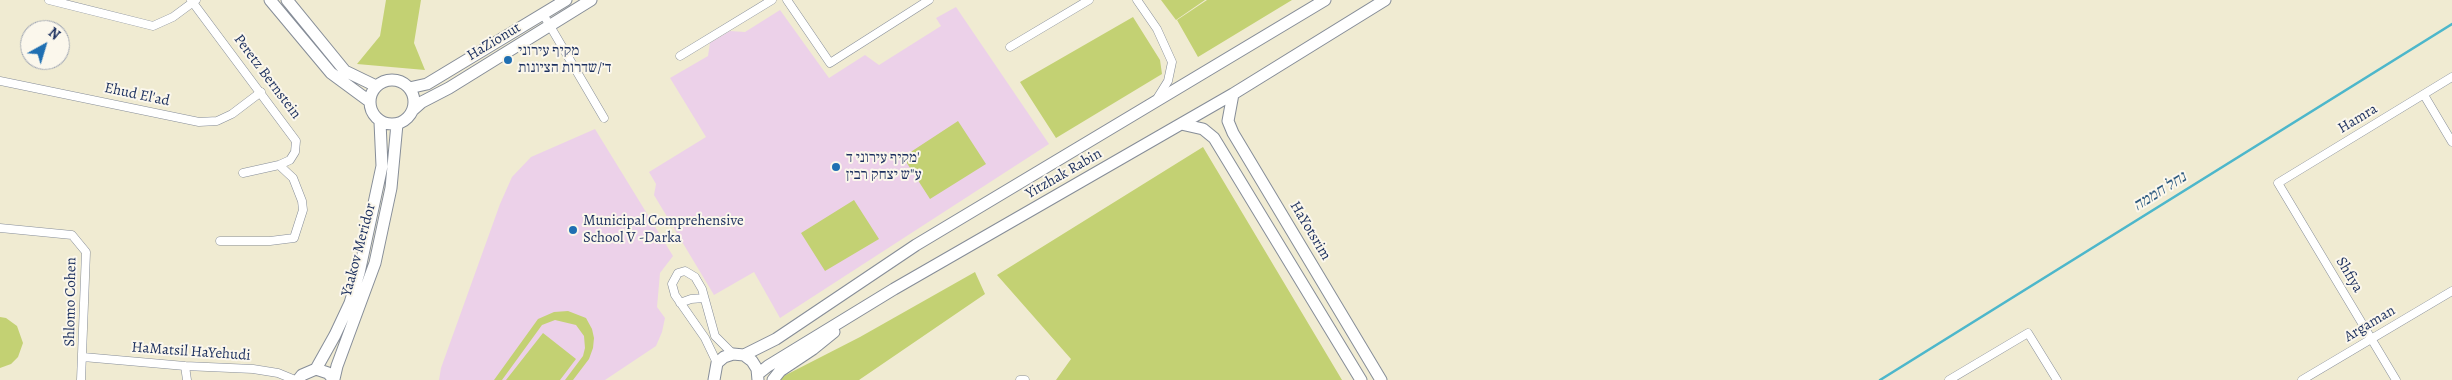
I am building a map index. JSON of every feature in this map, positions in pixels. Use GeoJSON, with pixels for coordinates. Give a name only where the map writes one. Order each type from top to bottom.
{"type":"FeatureCollection","features":[{"type":"Feature","properties":{"kind":"street"},"geometry":{"type":"LineString","coordinates":[[49,0],[153,26],[173,17],[193,1]]}},
{"type":"Feature","properties":{"kind":"street"},"geometry":{"type":"LineString","coordinates":[[270,0],[331,73],[369,101]]}},
{"type":"Feature","properties":{"kind":"street"},"geometry":{"type":"LineString","coordinates":[[287,0],[346,71],[376,86]]}},
{"type":"Feature","properties":{"kind":"street","name":"HaZionut"},"geometry":{"type":"LineString","coordinates":[[409,88],[426,84],[566,0]]}},
{"type":"Feature","properties":{"kind":"street","name":"HaZionut"},"geometry":{"type":"LineString","coordinates":[[413,110],[422,102],[591,0]]}},
{"type":"Feature","properties":{"kind":"street"},"geometry":{"type":"LineString","coordinates":[[680,56],[772,0]]}},
{"type":"Feature","properties":{"kind":"street"},"geometry":{"type":"LineString","coordinates":[[787,0],[830,63],[929,0]]}},
{"type":"Feature","properties":{"kind":"street"},"geometry":{"type":"LineString","coordinates":[[1010,47],[1089,0]]}},
{"type":"Feature","properties":{"kind":"street"},"geometry":{"type":"LineString","coordinates":[[1137,0],[1157,29],[1172,62],[1168,81],[1162,93],[1149,106]]}},
{"type":"Feature","properties":{"kind":"street","name":"Yitzhak Rabin"},"geometry":{"type":"LineString","coordinates":[[713,374],[724,357],[738,354],[776,339],[916,245],[1325,0]]}},
{"type":"Feature","properties":{"kind":"street","name":"Yitzhak Rabin"},"geometry":{"type":"LineString","coordinates":[[758,377],[768,366],[846,319],[1233,94],[1385,0]]}},
{"type":"Feature","properties":{"kind":"street","name":"Peretz Bernstein"},"geometry":{"type":"LineString","coordinates":[[193,1],[296,140],[295,152],[290,160],[280,165]]}},
{"type":"Feature","properties":{"kind":"street"},"geometry":{"type":"LineString","coordinates":[[543,14],[604,118]]}},
{"type":"Feature","properties":{"kind":"street","name":"Hamra"},"geometry":{"type":"LineString","coordinates":[[2278,183],[2452,78]]}},
{"type":"Feature","properties":{"kind":"street","name":"Ehud El'ad"},"geometry":{"type":"LineString","coordinates":[[0,80],[199,122],[217,121],[232,114],[261,92]]}},
{"type":"Feature","properties":{"kind":"street"},"geometry":{"type":"LineString","coordinates":[[397,80],[409,88],[413,95],[413,110],[404,121],[397,124],[380,122],[372,113],[369,101],[376,86],[382,82],[397,80]]}},
{"type":"Feature","properties":{"kind":"street","name":"HaYotsrim"},"geometry":{"type":"LineString","coordinates":[[1233,94],[1228,121],[1230,127],[1381,380]]}},
{"type":"Feature","properties":{"kind":"street"},"geometry":{"type":"LineString","coordinates":[[2424,94],[2452,142]]}},
{"type":"Feature","properties":{"kind":"street","name":"Yaakov Meridor"},"geometry":{"type":"LineString","coordinates":[[316,369],[350,303],[359,273],[382,166],[380,122]]}},
{"type":"Feature","properties":{"kind":"street","name":"Yaakov Meridor"},"geometry":{"type":"LineString","coordinates":[[334,380],[336,366],[375,263],[391,188],[397,124]]}},
{"type":"Feature","properties":{"kind":"street"},"geometry":{"type":"LineString","coordinates":[[1181,124],[1210,133],[1361,380]]}},
{"type":"Feature","properties":{"kind":"street"},"geometry":{"type":"LineString","coordinates":[[220,241],[270,241],[294,238],[304,210],[293,178],[280,165],[243,173]]}},
{"type":"Feature","properties":{"kind":"street","name":"Shfiya"},"geometry":{"type":"LineString","coordinates":[[2278,183],[2396,380]]}},
{"type":"Feature","properties":{"kind":"street","name":"Shlomo Cohen"},"geometry":{"type":"LineString","coordinates":[[0,228],[63,233],[72,235],[81,242],[86,252],[87,262],[81,380]]}},
{"type":"Feature","properties":{"kind":"street"},"geometry":{"type":"LineString","coordinates":[[713,374],[705,338],[674,294],[672,284],[675,276],[682,271],[690,272],[702,289],[715,336],[738,354],[752,360],[758,377]]}},
{"type":"Feature","properties":{"kind":"street","name":"Argaman"},"geometry":{"type":"LineString","coordinates":[[2302,380],[2452,291]]}},
{"type":"Feature","properties":{"kind":"street"},"geometry":{"type":"LineString","coordinates":[[680,303],[691,299],[704,298]]}},
{"type":"Feature","properties":{"kind":"street"},"geometry":{"type":"LineString","coordinates":[[773,380],[784,368],[822,342],[846,319]]}},
{"type":"Feature","properties":{"kind":"street"},"geometry":{"type":"LineString","coordinates":[[1949,380],[2028,333],[2057,380]]}},
{"type":"Feature","properties":{"kind":"street","name":"HaMatsil HaYehudi"},"geometry":{"type":"LineString","coordinates":[[83,357],[185,366],[253,369],[278,373],[296,380]]}},
{"type":"Feature","properties":{"kind":"street"},"geometry":{"type":"LineString","coordinates":[[185,366],[187,380]]}},
{"type":"Feature","properties":{"kind":"street"},"geometry":{"type":"LineString","coordinates":[[296,380],[316,369],[328,373],[334,380]]}},
{"type":"Feature","properties":{"kind":"street"},"geometry":{"type":"LineString","coordinates":[[1020,380],[1025,380]]}},
{"type":"Feature","properties":{"kind":"shaded area","name":"מקיף עירוני ד' ע\"ש יצחק רבין"},"geometry":{"type":"Polygon","coordinates":[[[956,7],[1049,144],[780,318],[754,272],[714,295],[654,195],[656,184],[649,172],[706,137],[670,78],[708,56],[710,43],[730,31],[745,32],[780,10],[829,78],[865,55],[879,65],[941,26],[936,18],[956,7]]]}},
{"type":"Feature","properties":{"kind":"shaded area","name":"Municipal Comprehensive School V -Darka"},"geometry":{"type":"Polygon","coordinates":[[[595,129],[673,256],[660,273],[657,307],[665,318],[656,346],[605,380],[439,380],[441,368],[500,204],[512,177],[531,157],[595,129]]]}},
{"type":"Feature","properties":{"kind":"green space"},"geometry":{"type":"Polygon","coordinates":[[[386,0],[421,0],[414,43],[425,70],[357,64],[380,36],[386,0]]]}},
{"type":"Feature","properties":{"kind":"green space"},"geometry":{"type":"Polygon","coordinates":[[[1161,0],[1205,0],[1176,20],[1161,0]]]}},
{"type":"Feature","properties":{"kind":"green space"},"geometry":{"type":"Polygon","coordinates":[[[1207,0],[1292,0],[1198,57],[1177,20],[1207,0]]]}},
{"type":"Feature","properties":{"kind":"green space"},"geometry":{"type":"Polygon","coordinates":[[[1133,17],[1160,60],[1162,74],[1056,138],[1020,82],[1133,17]]]}},
{"type":"Feature","properties":{"kind":"green space"},"geometry":{"type":"Polygon","coordinates":[[[958,121],[986,164],[930,199],[903,157],[958,121]]]}},
{"type":"Feature","properties":{"kind":"green space"},"geometry":{"type":"Polygon","coordinates":[[[1203,147],[1342,380],[1056,380],[1071,359],[997,275],[1203,147]]]}},
{"type":"Feature","properties":{"kind":"green space"},"geometry":{"type":"Polygon","coordinates":[[[854,200],[879,239],[825,271],[801,233],[854,200]]]}},
{"type":"Feature","properties":{"kind":"green space"},"geometry":{"type":"Polygon","coordinates":[[[975,272],[985,294],[859,380],[776,380],[860,337],[975,272]]]}},
{"type":"Feature","properties":{"kind":"green space"},"geometry":{"type":"Polygon","coordinates":[[[568,311],[586,318],[594,338],[589,359],[573,380],[565,380],[583,356],[585,348],[584,336],[576,325],[555,320],[542,325],[502,380],[494,380],[538,319],[554,312],[568,311]]]}},
{"type":"Feature","properties":{"kind":"green space"},"geometry":{"type":"Polygon","coordinates":[[[0,317],[6,318],[17,326],[23,343],[18,357],[11,364],[0,368],[0,317]]]}},
{"type":"Feature","properties":{"kind":"green space"},"geometry":{"type":"Polygon","coordinates":[[[543,333],[576,359],[560,380],[506,380],[543,333]]]}},
{"type":"Feature","properties":{"kind":"waterway","name":"נחל חממה"},"geometry":{"type":"LineString","coordinates":[[1880,380],[2452,24]]}},
{"type":"Feature","properties":{"kind":"place","name":"מקיף עירוני ד׳/שדרות הציונות"},"geometry":{"type":"Point","coordinates":[508,60]}},
{"type":"Feature","properties":{"kind":"place","name":"מקיף עירוני ד' ע\"ש יצחק רבין"},"geometry":{"type":"Point","coordinates":[836,167]}},
{"type":"Feature","properties":{"kind":"place","name":"Municipal Comprehensive School V -Darka"},"geometry":{"type":"Point","coordinates":[573,230]}}]}
